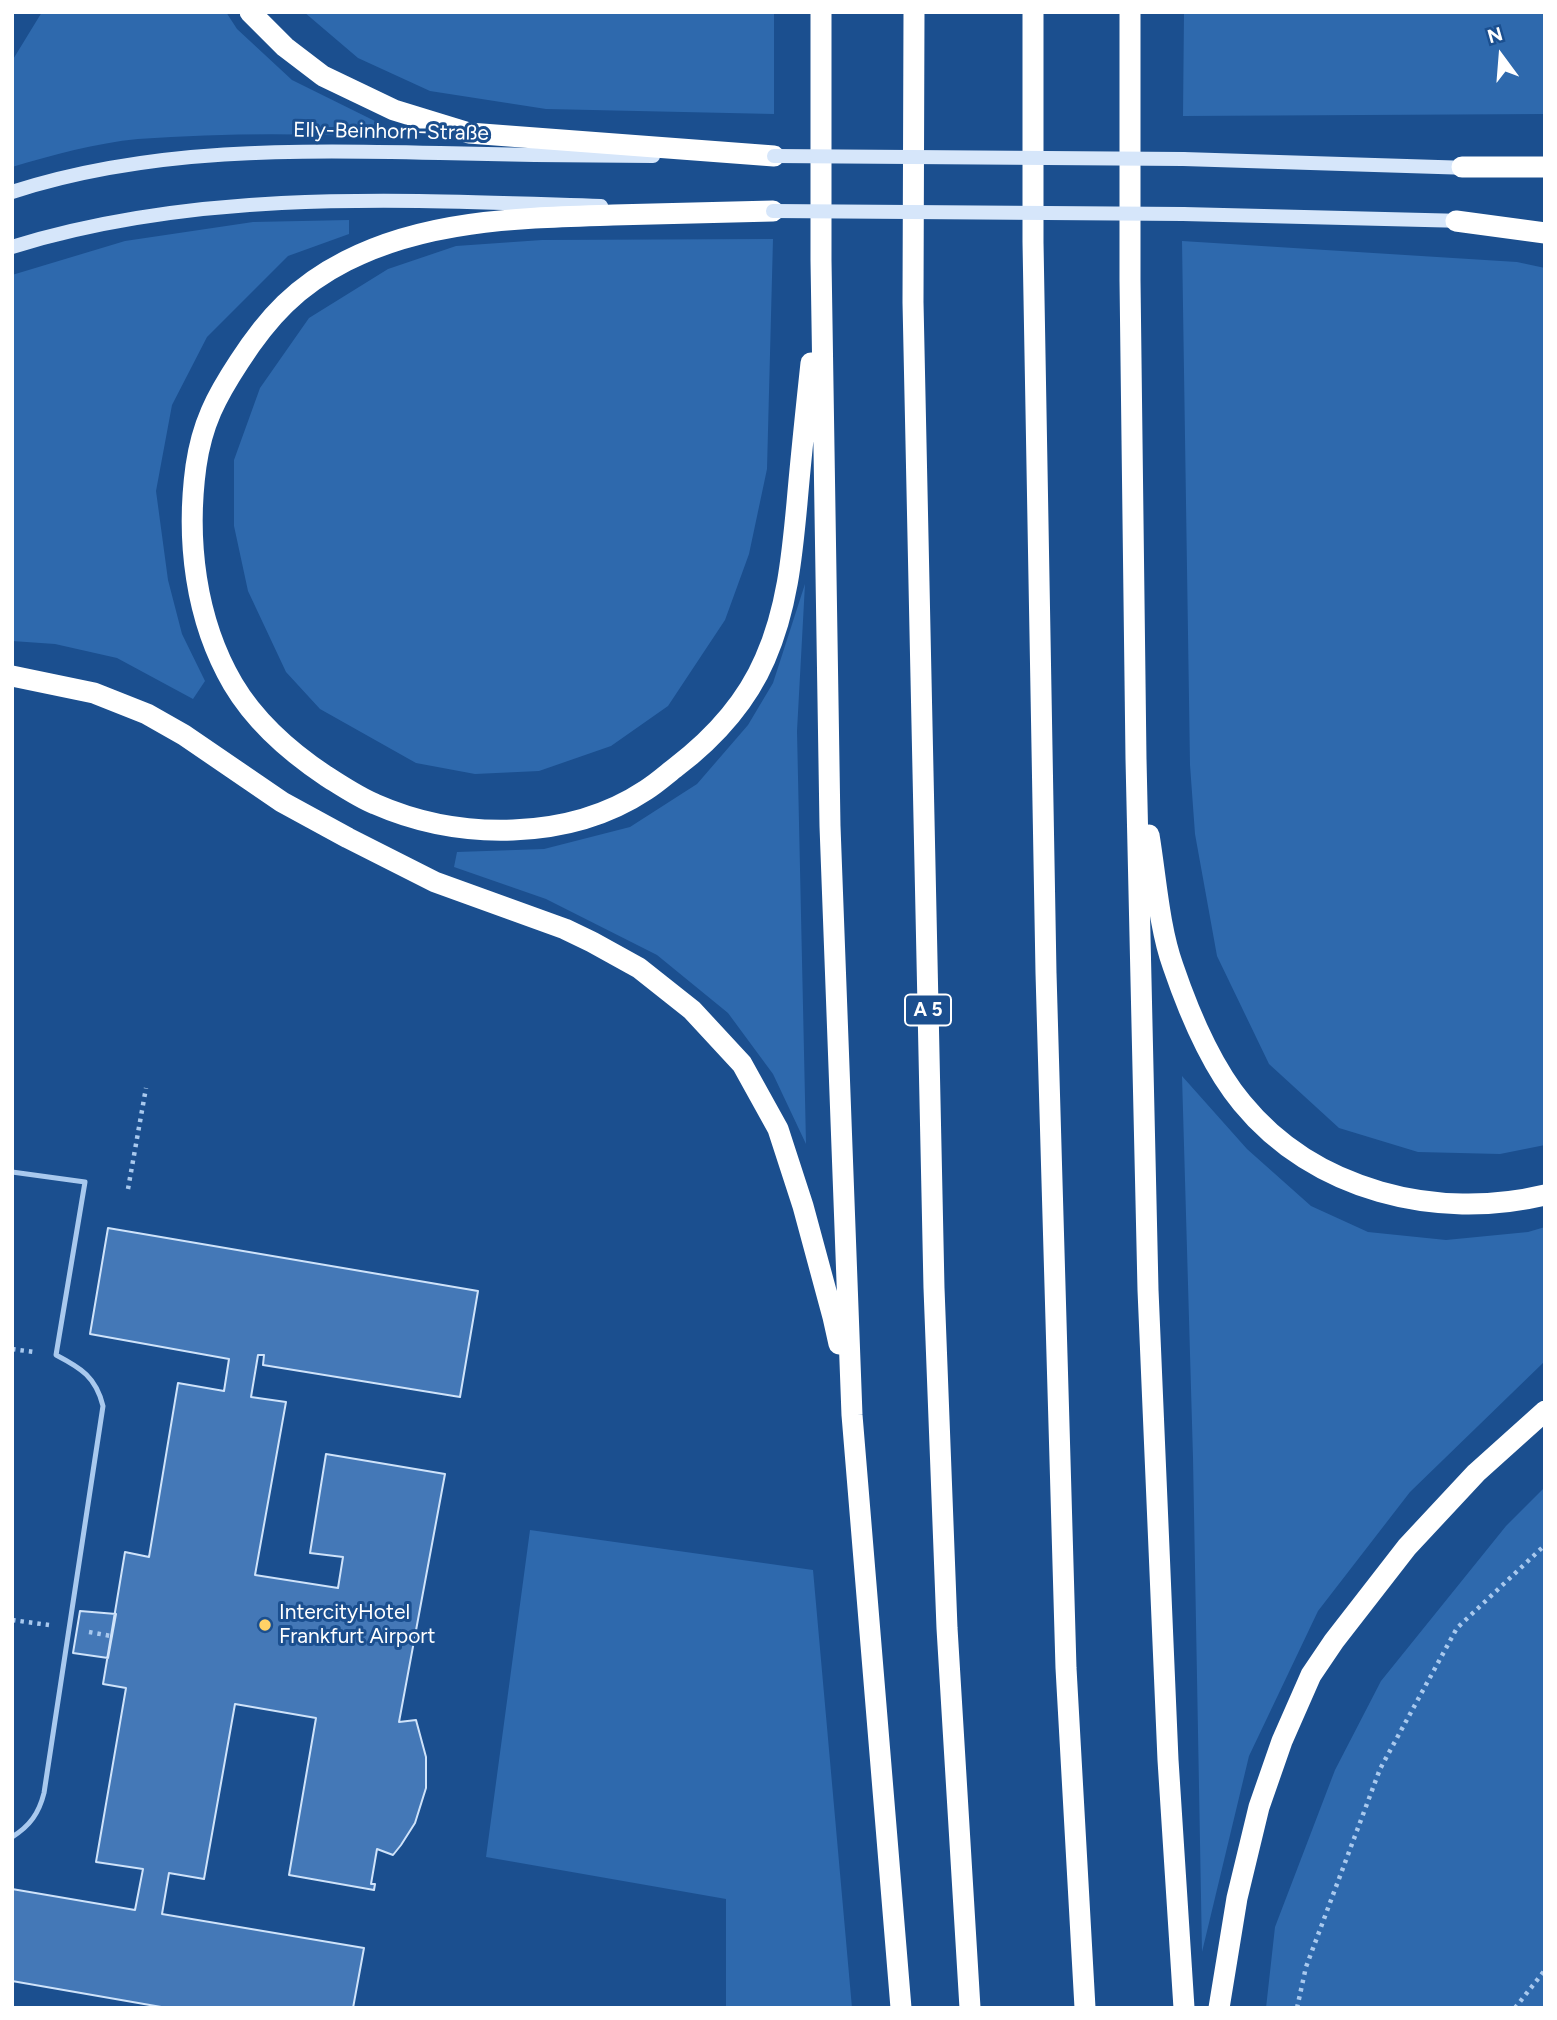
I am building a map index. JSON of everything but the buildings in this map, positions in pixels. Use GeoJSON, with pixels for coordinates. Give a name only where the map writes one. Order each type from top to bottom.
{"type":"FeatureCollection","features":[{"type":"Feature","properties":{"kind":"highway"},"geometry":{"type":"LineString","coordinates":[[250,12],[285,47],[323,76],[394,110],[469,133],[774,156]]}},
{"type":"Feature","properties":{"kind":"highway"},"geometry":{"type":"LineString","coordinates":[[821,12],[821,260],[830,826],[852,1415],[901,2008]]}},
{"type":"Feature","properties":{"kind":"highway","name":"A 5"},"geometry":{"type":"LineString","coordinates":[[914,12],[912,302],[934,1288],[947,1628],[970,2008]]}},
{"type":"Feature","properties":{"kind":"highway"},"geometry":{"type":"LineString","coordinates":[[1033,12],[1033,256],[1047,1000],[1066,1668],[1085,2008]]}},
{"type":"Feature","properties":{"kind":"highway"},"geometry":{"type":"LineString","coordinates":[[1130,12],[1130,280],[1136,759],[1148,1290],[1167,1747],[1184,2008]]}},
{"type":"Feature","properties":{"kind":"highway"},"geometry":{"type":"LineString","coordinates":[[1462,167],[1545,170]]}},
{"type":"Feature","properties":{"kind":"highway"},"geometry":{"type":"LineString","coordinates":[[773,211],[541,218],[426,232],[349,259],[295,293],[269,318],[223,387],[206,422],[192,495],[191,527],[204,614],[221,660],[245,702],[278,738],[313,767],[375,804],[439,823],[508,831],[565,823],[608,809],[645,790],[705,743],[729,717],[750,687],[764,661],[784,605],[790,569],[821,260]]}},
{"type":"Feature","properties":{"kind":"highway"},"geometry":{"type":"LineString","coordinates":[[1456,221],[1545,233]]}},
{"type":"Feature","properties":{"kind":"highway"},"geometry":{"type":"LineString","coordinates":[[12,676],[94,693],[147,713],[282,802],[337,832],[435,882],[565,929],[592,942],[639,968],[692,1010],[741,1064],[778,1129],[800,1195],[833,1317],[852,1415]]}},
{"type":"Feature","properties":{"kind":"highway"},"geometry":{"type":"LineString","coordinates":[[1136,759],[1172,963],[1211,1054],[1241,1102],[1282,1143],[1348,1182],[1420,1202],[1483,1205],[1515,1202],[1545,1195]]}},
{"type":"Feature","properties":{"kind":"highway"},"geometry":{"type":"LineString","coordinates":[[1219,2008],[1234,1911],[1259,1807],[1282,1741],[1311,1675],[1406,1547],[1476,1473],[1545,1411]]}},
{"type":"Feature","properties":{"kind":"street","name":"Elly-Beinhorn-Straße"},"geometry":{"type":"LineString","coordinates":[[12,192],[101,169],[182,156],[284,150],[536,156],[1183,159],[1462,167]]}},
{"type":"Feature","properties":{"kind":"street"},"geometry":{"type":"LineString","coordinates":[[12,247],[89,226],[145,215],[249,205],[399,200],[773,211],[1183,215],[1545,224]]}},
{"type":"Feature","properties":{"kind":"lane"},"geometry":{"type":"LineString","coordinates":[[12,1172],[85,1182],[56,1355],[73,1363],[92,1378],[100,1391],[103,1406],[44,1793],[40,1811],[12,1837]]}},
{"type":"Feature","properties":{"kind":"path"},"geometry":{"type":"LineString","coordinates":[[128,1189],[146,1088]]}},
{"type":"Feature","properties":{"kind":"path"},"geometry":{"type":"LineString","coordinates":[[1297,2008],[1306,1967],[1380,1769],[1457,1628],[1545,1545]]}},
{"type":"Feature","properties":{"kind":"path"},"geometry":{"type":"LineString","coordinates":[[1515,2008],[1545,1970]]}},
{"type":"Feature","properties":{"kind":"shaded area"},"geometry":{"type":"Polygon","coordinates":[[[42,12],[226,12],[237,29],[292,80],[383,125],[380,137],[259,134],[138,139],[74,150],[12,167],[12,61],[42,12]]]}},
{"type":"Feature","properties":{"kind":"shaded area"},"geometry":{"type":"Polygon","coordinates":[[[304,12],[774,12],[774,114],[546,109],[430,91],[358,58],[304,12]]]}},
{"type":"Feature","properties":{"kind":"shaded area"},"geometry":{"type":"Polygon","coordinates":[[[1184,12],[1545,12],[1545,114],[1183,116],[1184,12]]]}},
{"type":"Feature","properties":{"kind":"shaded area"},"geometry":{"type":"Polygon","coordinates":[[[349,220],[349,234],[288,256],[207,337],[172,405],[156,491],[168,580],[182,634],[205,681],[193,699],[117,658],[55,644],[12,641],[12,275],[125,241],[253,222],[349,220]]]}},
{"type":"Feature","properties":{"kind":"shaded area"},"geometry":{"type":"Polygon","coordinates":[[[773,239],[767,469],[749,554],[725,620],[668,706],[611,746],[539,771],[475,774],[416,763],[320,709],[286,672],[248,591],[234,526],[234,460],[260,388],[309,318],[388,269],[456,246],[542,240],[773,239]]]}},
{"type":"Feature","properties":{"kind":"shaded area"},"geometry":{"type":"Polygon","coordinates":[[[1182,241],[1517,262],[1545,268],[1545,1145],[1500,1154],[1418,1152],[1339,1128],[1269,1064],[1217,956],[1195,834],[1190,765],[1182,241]]]}},
{"type":"Feature","properties":{"kind":"shaded area"},"geometry":{"type":"Polygon","coordinates":[[[805,584],[797,731],[806,1144],[773,1074],[728,1013],[657,955],[546,899],[454,867],[457,852],[544,849],[630,827],[697,784],[748,725],[773,683],[805,584]]]}},
{"type":"Feature","properties":{"kind":"shaded area"},"geometry":{"type":"Polygon","coordinates":[[[1182,1076],[1247,1149],[1311,1206],[1368,1232],[1446,1240],[1528,1232],[1545,1227],[1545,1361],[1410,1492],[1318,1611],[1249,1756],[1202,1952],[1193,1458],[1182,1076]]]}},
{"type":"Feature","properties":{"kind":"shaded area"},"geometry":{"type":"Polygon","coordinates":[[[1545,1487],[1545,2008],[1266,2008],[1275,1927],[1335,1770],[1381,1681],[1506,1526],[1545,1487]]]}},
{"type":"Feature","properties":{"kind":"shaded area"},"geometry":{"type":"Polygon","coordinates":[[[530,1530],[813,1570],[852,2008],[726,2008],[726,1899],[486,1857],[530,1530]]]}},
{"type":"Feature","properties":{"kind":"place","name":"IntercityHotel Frankfurt Airport"},"geometry":{"type":"Point","coordinates":[265,1625]}}]}
